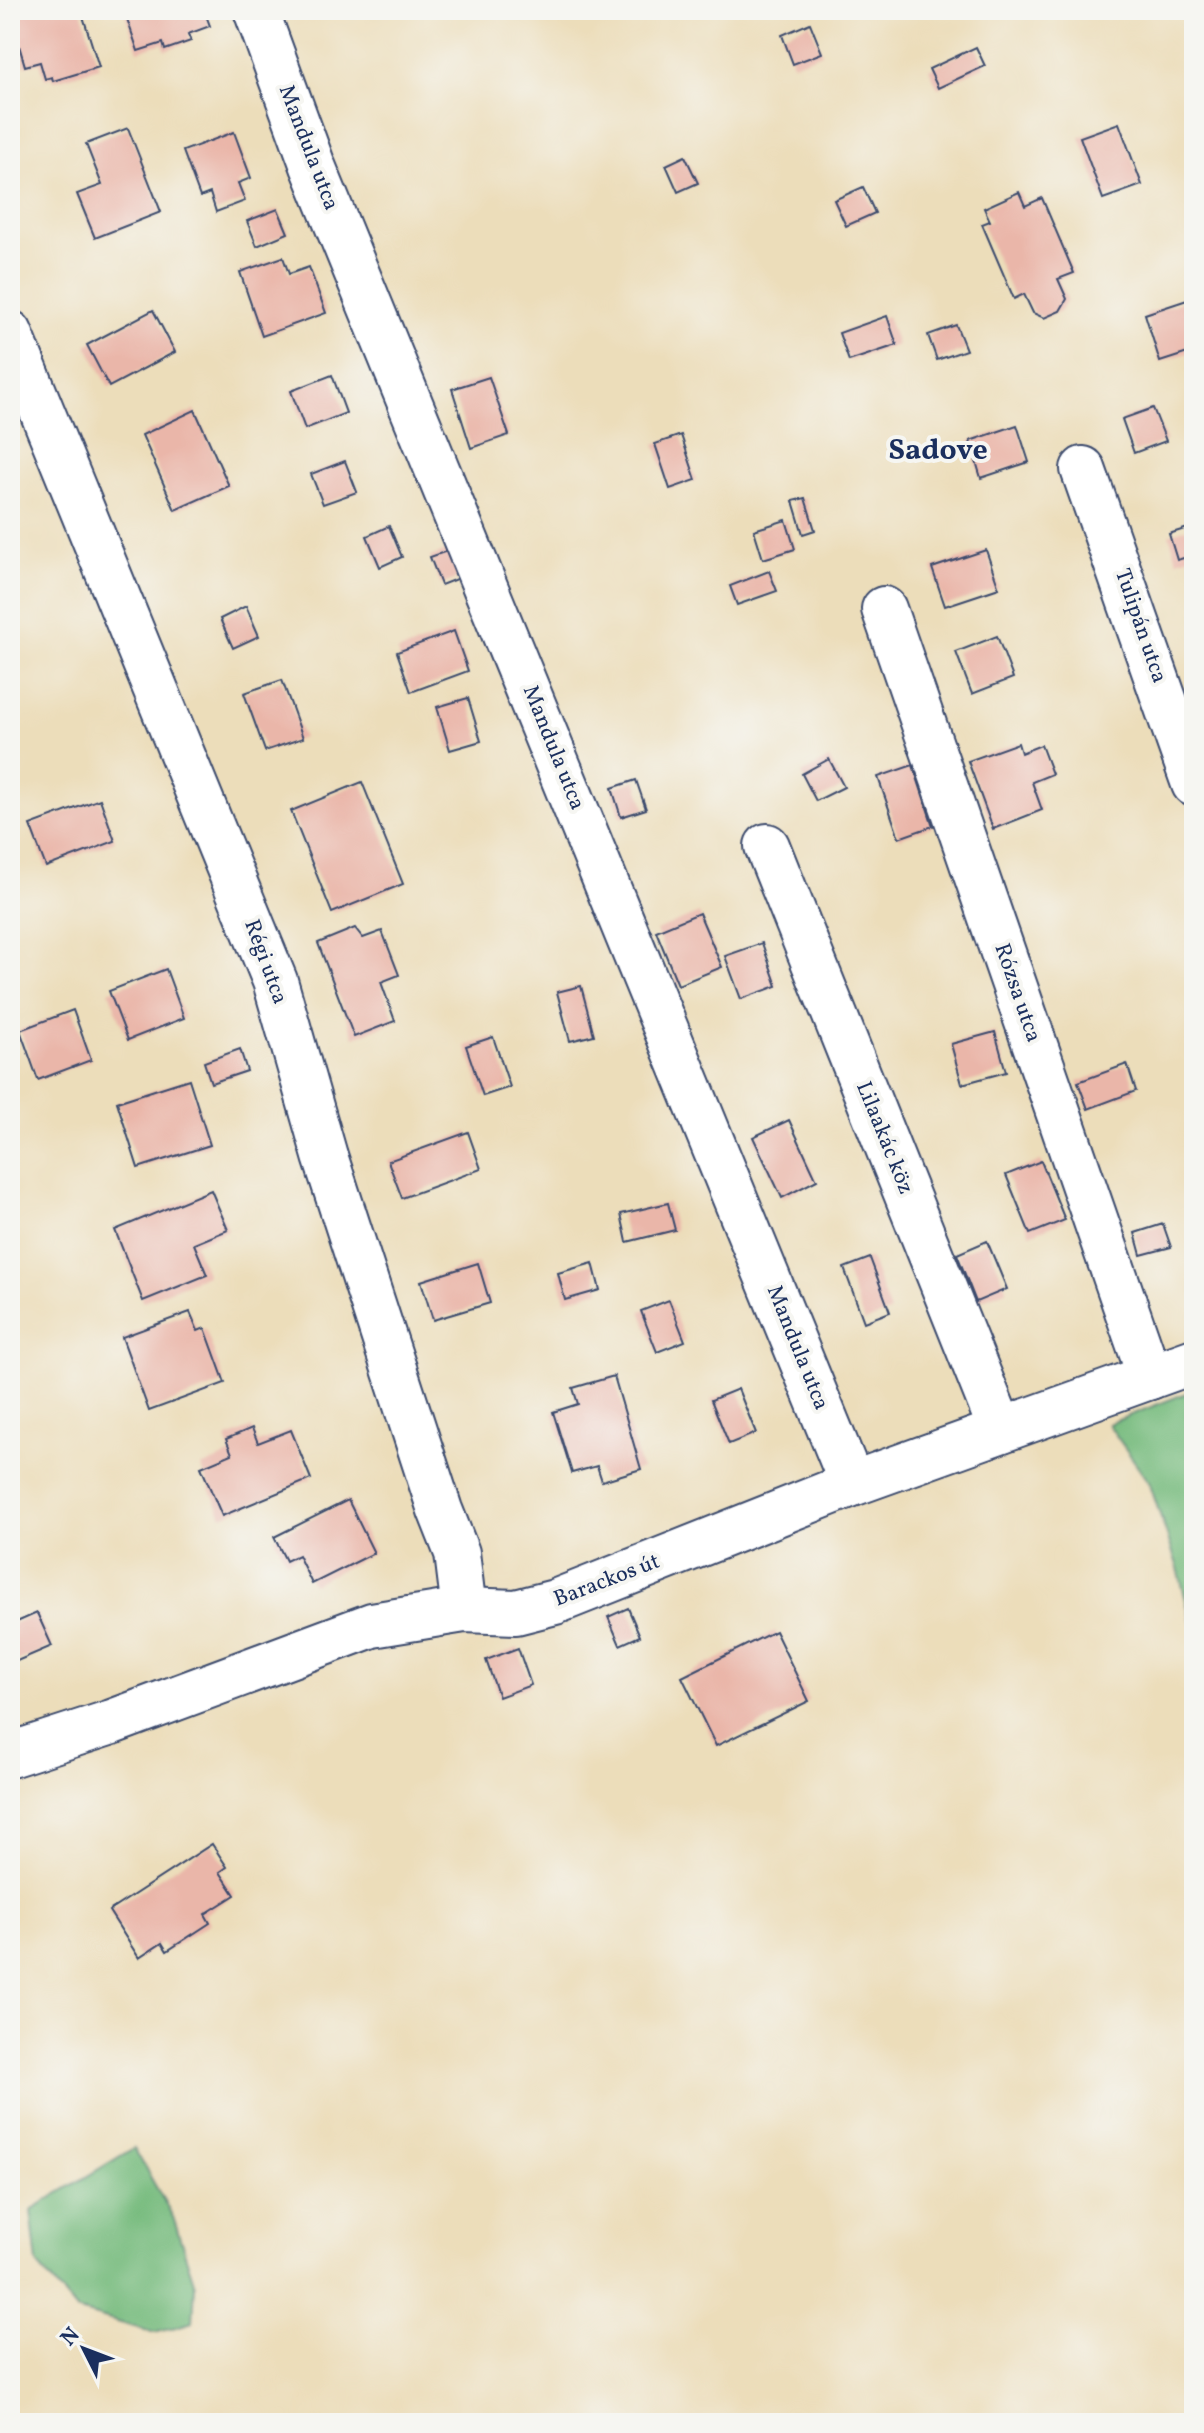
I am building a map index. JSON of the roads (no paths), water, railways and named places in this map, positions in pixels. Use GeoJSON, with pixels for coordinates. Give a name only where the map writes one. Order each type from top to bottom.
{"type":"FeatureCollection","features":[{"type":"Feature","properties":{"kind":"street","name":"Mandula utca"},"geometry":{"type":"LineString","coordinates":[[256,10],[313,166],[852,1484]]}},
{"type":"Feature","properties":{"kind":"street","name":"Régi utca"},"geometry":{"type":"LineString","coordinates":[[10,333],[275,981],[325,1156],[440,1510],[457,1553],[464,1610]]}},
{"type":"Feature","properties":{"kind":"street","name":"Tulipán utca"},"geometry":{"type":"LineString","coordinates":[[1083,469],[1194,784]]}},
{"type":"Feature","properties":{"kind":"street","name":"Rózsa utca"},"geometry":{"type":"LineString","coordinates":[[884,609],[1150,1377]]}},
{"type":"Feature","properties":{"kind":"street","name":"Lilaakác köz"},"geometry":{"type":"LineString","coordinates":[[767,846],[1001,1430]]}},
{"type":"Feature","properties":{"kind":"street","name":"Barackos út"},"geometry":{"type":"LineString","coordinates":[[10,1755],[112,1722],[372,1625],[464,1610],[516,1612],[555,1602],[852,1484],[1194,1361]]}},
{"type":"Feature","properties":{"kind":"district","name":"Sadove"},"geometry":{"type":"Point","coordinates":[938,451]}}]}
